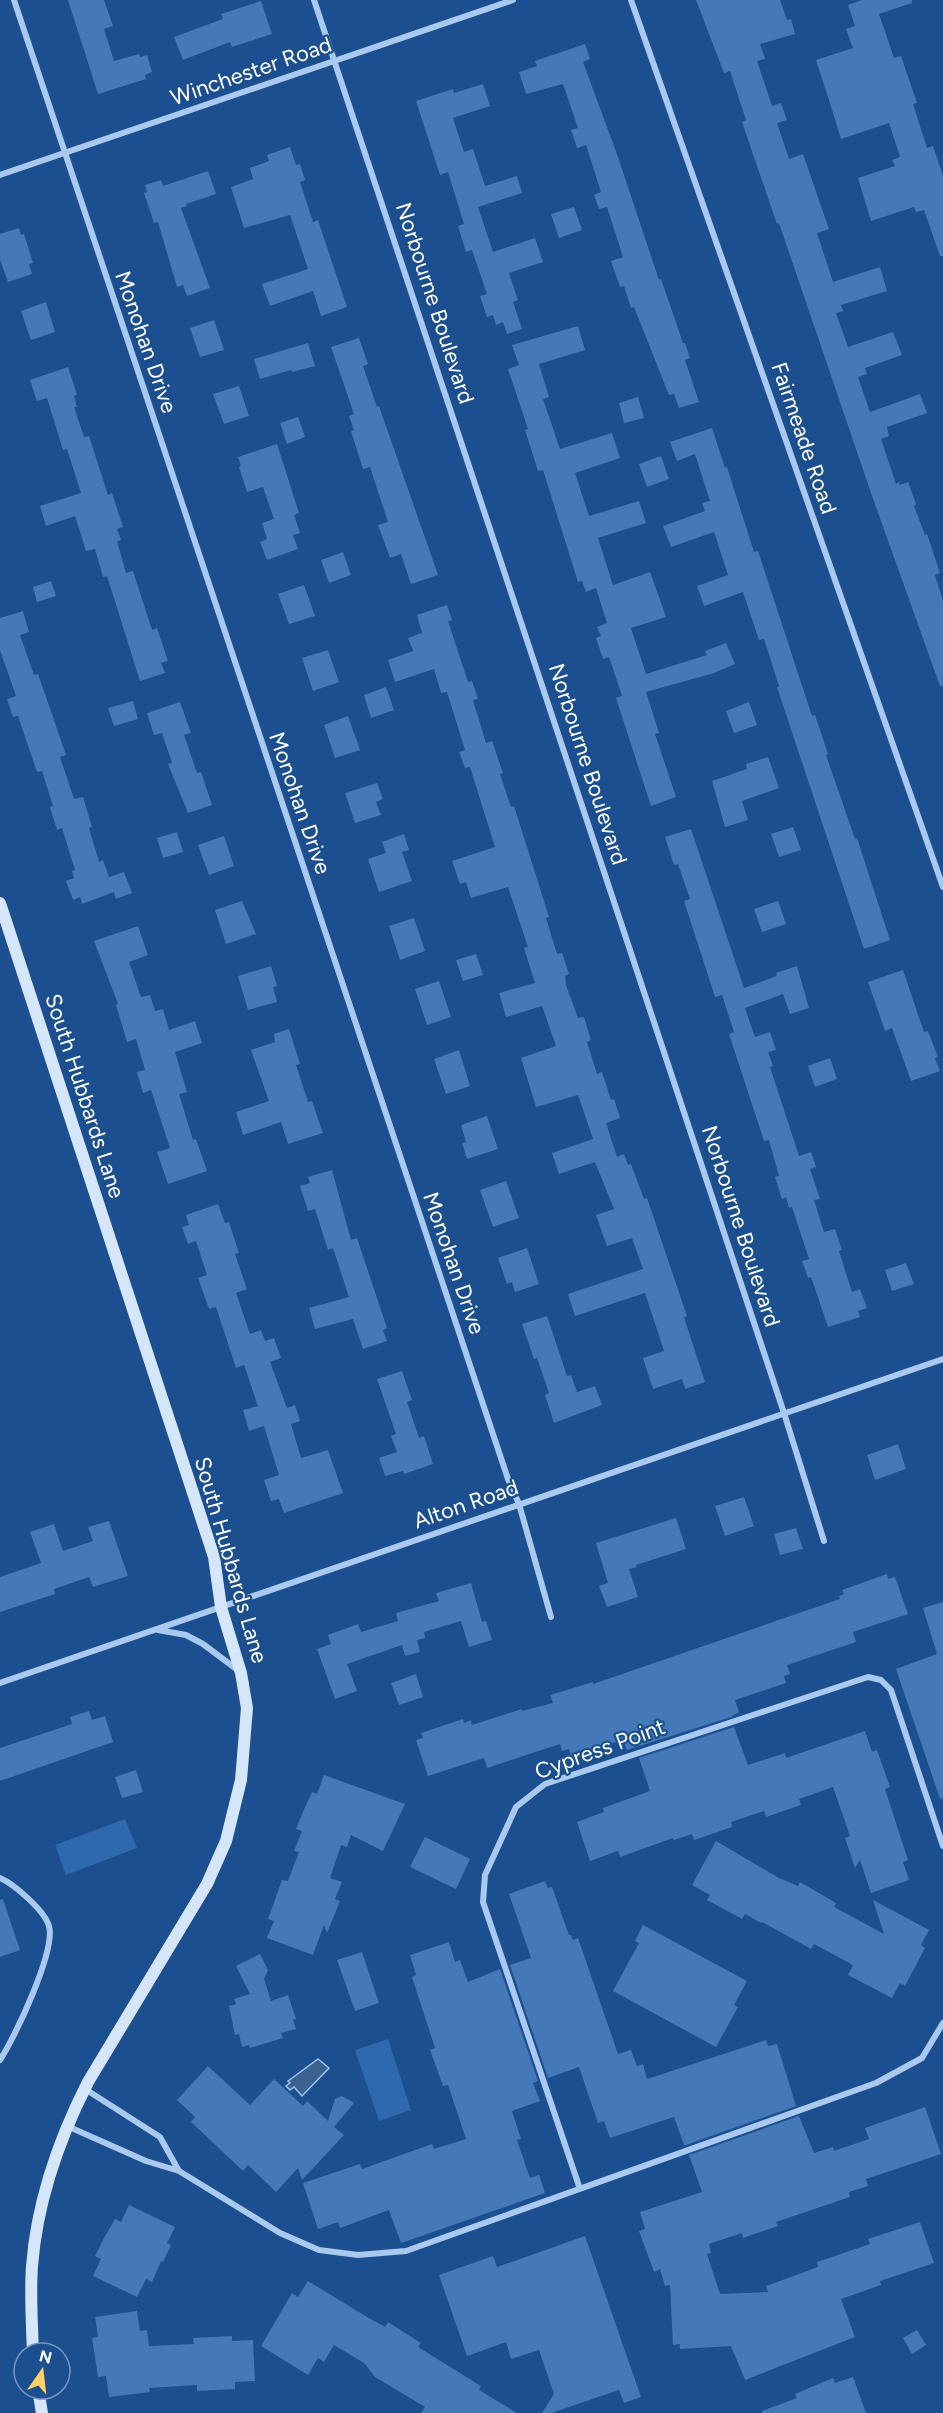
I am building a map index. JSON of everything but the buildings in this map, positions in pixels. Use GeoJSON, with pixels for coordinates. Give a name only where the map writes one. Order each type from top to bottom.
{"type":"FeatureCollection","features":[{"type":"Feature","properties":{"kind":"street","name":"Monohan Drive"},"geometry":{"type":"LineString","coordinates":[[14,0],[504,1468],[519,1504],[551,1617]]}},
{"type":"Feature","properties":{"kind":"street","name":"Norbourne Boulevard"},"geometry":{"type":"LineString","coordinates":[[314,0],[784,1413],[824,1541]]}},
{"type":"Feature","properties":{"kind":"street","name":"Winchester Road"},"geometry":{"type":"LineString","coordinates":[[0,175],[513,0]]}},
{"type":"Feature","properties":{"kind":"street","name":"Fairmeade Road"},"geometry":{"type":"LineString","coordinates":[[631,0],[943,887]]}},
{"type":"Feature","properties":{"kind":"street","name":"South Hubbards Lane"},"geometry":{"type":"LineString","coordinates":[[0,903],[214,1557],[221,1607],[241,1673],[247,1708],[241,1780],[226,1840],[207,1884],[85,2089],[56,2155],[42,2205],[32,2265],[33,2341]]}},
{"type":"Feature","properties":{"kind":"street","name":"Alton Road"},"geometry":{"type":"LineString","coordinates":[[0,1683],[943,1359]]}},
{"type":"Feature","properties":{"kind":"street"},"geometry":{"type":"LineString","coordinates":[[158,1630],[186,1635],[203,1644],[241,1673]]}},
{"type":"Feature","properties":{"kind":"street","name":"Cypress Point"},"geometry":{"type":"LineString","coordinates":[[580,2189],[483,1902],[485,1875],[516,1808],[544,1784],[868,1677],[881,1680],[891,1690],[943,1845]]}},
{"type":"Feature","properties":{"kind":"street"},"geometry":{"type":"LineString","coordinates":[[0,1878],[14,1885],[43,1916],[49,1925],[50,1942],[23,2016],[0,2060]]}},
{"type":"Feature","properties":{"kind":"street"},"geometry":{"type":"LineString","coordinates":[[68,2127],[146,2161],[179,2171],[280,2233],[319,2250],[358,2255],[406,2251],[876,2083],[922,2058],[943,2023]]}},
{"type":"Feature","properties":{"kind":"street"},"geometry":{"type":"LineString","coordinates":[[85,2089],[160,2137],[179,2171]]}},
{"type":"Feature","properties":{"kind":"shaded area"},"geometry":{"type":"Polygon","coordinates":[[[125,1819],[137,1848],[66,1875],[55,1845],[125,1819]]]}},
{"type":"Feature","properties":{"kind":"shaded area"},"geometry":{"type":"Polygon","coordinates":[[[388,2039],[411,2110],[379,2121],[355,2050],[388,2039]]]}},
{"type":"Feature","properties":{"kind":"shaded area"},"geometry":{"type":"Polygon","coordinates":[[[318,2059],[329,2068],[302,2096],[294,2087],[290,2090],[286,2086],[290,2083],[288,2081],[318,2059]]]}}]}
